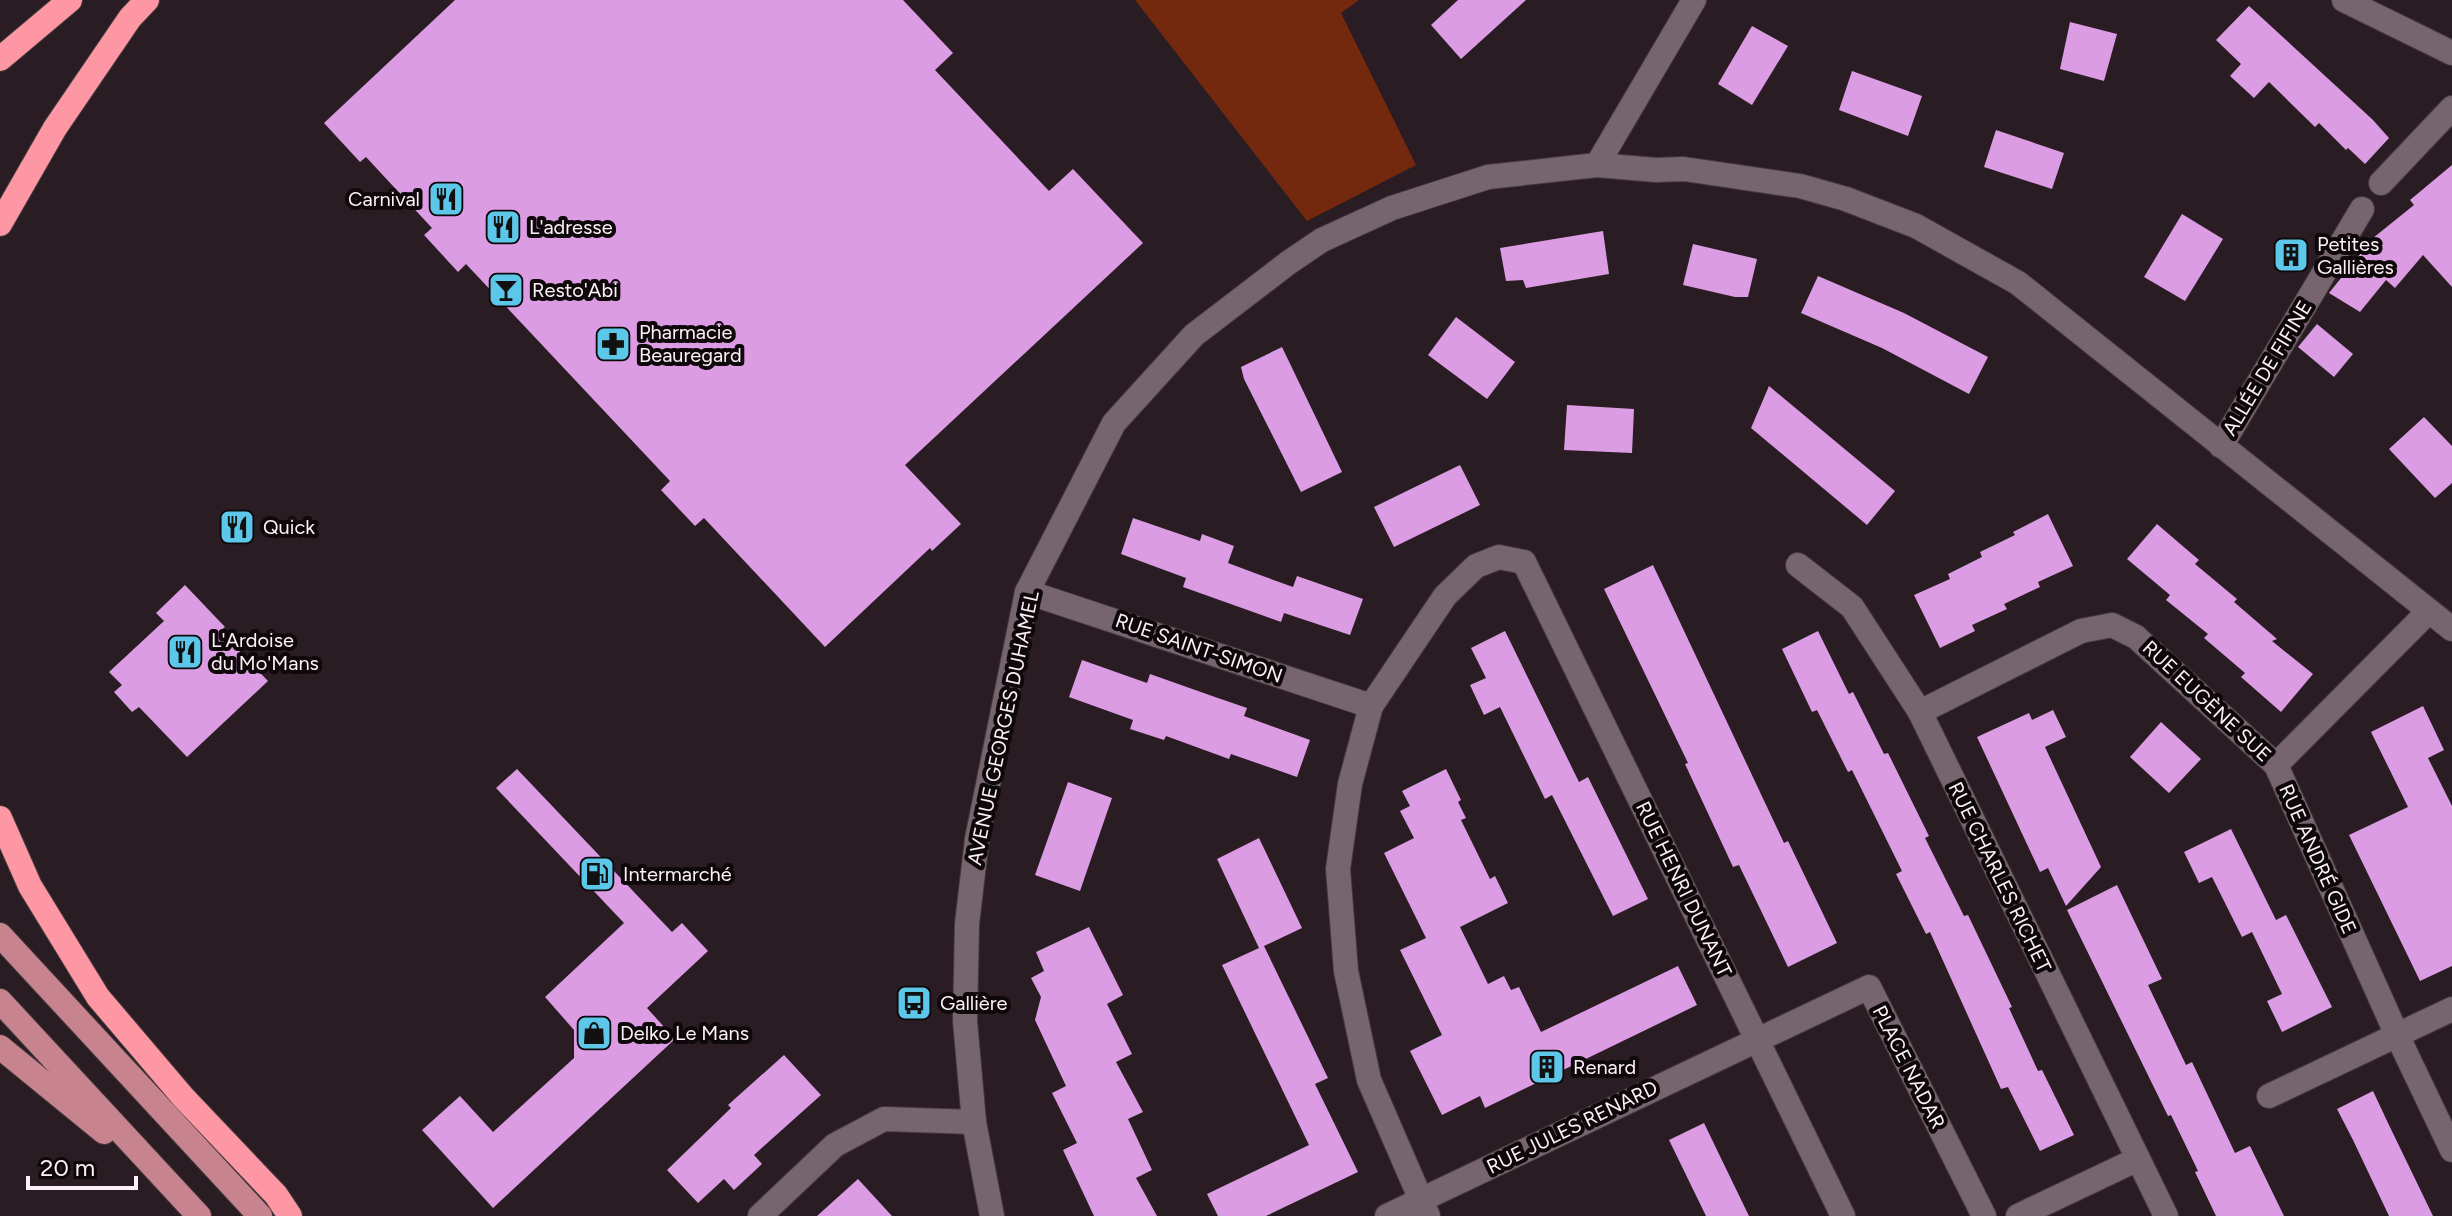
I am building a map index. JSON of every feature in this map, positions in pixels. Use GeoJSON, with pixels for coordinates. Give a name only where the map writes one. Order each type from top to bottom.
{"type":"FeatureCollection","features":[{"type":"Feature","properties":{"kind":"highway"},"geometry":{"type":"LineString","coordinates":[[0,59],[70,0]]}},
{"type":"Feature","properties":{"kind":"highway"},"geometry":{"type":"LineString","coordinates":[[0,224],[55,128],[130,18],[147,0]]}},
{"type":"Feature","properties":{"kind":"highway"},"geometry":{"type":"LineString","coordinates":[[0,818],[30,886],[98,997],[162,1074],[276,1195],[290,1216]]}},
{"type":"Feature","properties":{"kind":"main road"},"geometry":{"type":"LineString","coordinates":[[0,935],[260,1216]]}},
{"type":"Feature","properties":{"kind":"main road"},"geometry":{"type":"LineString","coordinates":[[0,1001],[199,1216]]}},
{"type":"Feature","properties":{"kind":"main road"},"geometry":{"type":"LineString","coordinates":[[0,1047],[174,1189]]}},
{"type":"Feature","properties":{"kind":"street"},"geometry":{"type":"LineString","coordinates":[[1597,165],[1694,0]]}},
{"type":"Feature","properties":{"kind":"street"},"geometry":{"type":"LineString","coordinates":[[2344,0],[2452,53]]}},
{"type":"Feature","properties":{"kind":"street"},"geometry":{"type":"LineString","coordinates":[[2381,183],[2452,108]]}},
{"type":"Feature","properties":{"kind":"street","name":"AVENUE GEORGES DUHAMEL"},"geometry":{"type":"LineString","coordinates":[[992,1216],[974,1122],[965,1021],[967,924],[977,839],[1027,592],[1114,423],[1194,335],[1322,240],[1392,208],[1488,177],[1597,165],[1684,169],[1800,186],[1846,199],[1916,226],[2018,283],[2452,629]]}},
{"type":"Feature","properties":{"kind":"street","name":"ALLÉE DE FIFINE"},"geometry":{"type":"LineString","coordinates":[[2221,446],[2362,209]]}},
{"type":"Feature","properties":{"kind":"street","name":"RUE HENRI DUNANT"},"geometry":{"type":"LineString","coordinates":[[1371,706],[1445,596],[1476,566],[1499,557],[1524,562],[1843,1216]]}},
{"type":"Feature","properties":{"kind":"street","name":"RUE CHARLES RICHET"},"geometry":{"type":"LineString","coordinates":[[1798,565],[1852,607],[1920,712],[2166,1216]]}},
{"type":"Feature","properties":{"kind":"street","name":"RUE SAINT-SIMON"},"geometry":{"type":"LineString","coordinates":[[1027,592],[1371,706]]}},
{"type":"Feature","properties":{"kind":"street","name":"RUE ANDRÉ GIDE"},"geometry":{"type":"LineString","coordinates":[[2429,611],[2276,765],[2452,1150]]}},
{"type":"Feature","properties":{"kind":"street","name":"RUE EUGÈNE SUE"},"geometry":{"type":"LineString","coordinates":[[1920,712],[2081,631],[2112,625],[2136,637],[2276,765]]}},
{"type":"Feature","properties":{"kind":"street"},"geometry":{"type":"LineString","coordinates":[[1371,706],[1350,784],[1338,869],[1346,971],[1369,1080],[1424,1208]]}},
{"type":"Feature","properties":{"kind":"street","name":"PLACE NADAR"},"geometry":{"type":"LineString","coordinates":[[1757,1039],[1869,987],[1984,1216]]}},
{"type":"Feature","properties":{"kind":"street"},"geometry":{"type":"LineString","coordinates":[[2269,1096],[2452,1009]]}},
{"type":"Feature","properties":{"kind":"street","name":"RUE JULES RENARD"},"geometry":{"type":"LineString","coordinates":[[1387,1216],[1424,1208],[1757,1039]]}},
{"type":"Feature","properties":{"kind":"street"},"geometry":{"type":"LineString","coordinates":[[760,1216],[835,1145],[884,1119],[974,1122]]}},
{"type":"Feature","properties":{"kind":"street"},"geometry":{"type":"LineString","coordinates":[[2018,1216],[2138,1159]]}},
{"type":"Feature","properties":{"kind":"shaded area"},"geometry":{"type":"Polygon","coordinates":[[[1135,0],[1359,0],[1341,13],[1416,165],[1307,221],[1135,0]]]}},
{"type":"Feature","properties":{"kind":"building"},"geometry":{"type":"Polygon","coordinates":[[[455,0],[903,0],[953,53],[935,70],[1049,191],[1073,169],[1143,243],[905,465],[961,524],[932,551],[930,548],[825,647],[704,518],[695,526],[661,490],[670,481],[466,264],[458,272],[424,235],[432,228],[366,157],[360,162],[324,123],[455,0]]]}},
{"type":"Feature","properties":{"kind":"building"},"geometry":{"type":"Polygon","coordinates":[[[1458,0],[1526,0],[1461,59],[1431,25],[1458,0]]]}},
{"type":"Feature","properties":{"kind":"building"},"geometry":{"type":"Polygon","coordinates":[[[2249,6],[2389,138],[2365,164],[2319,123],[2315,127],[2269,82],[2254,98],[2230,76],[2241,64],[2216,40],[2249,6]]]}},
{"type":"Feature","properties":{"kind":"building"},"geometry":{"type":"Polygon","coordinates":[[[2070,22],[2117,34],[2104,81],[2060,69],[2070,22]]]}},
{"type":"Feature","properties":{"kind":"building"},"geometry":{"type":"Polygon","coordinates":[[[1752,26],[1788,46],[1752,105],[1718,84],[1752,26]]]}},
{"type":"Feature","properties":{"kind":"building"},"geometry":{"type":"Polygon","coordinates":[[[1852,71],[1922,96],[1908,136],[1839,110],[1852,71]]]}},
{"type":"Feature","properties":{"kind":"building"},"geometry":{"type":"Polygon","coordinates":[[[1996,130],[2064,153],[2052,189],[1984,167],[1996,130]]]}},
{"type":"Feature","properties":{"kind":"building"},"geometry":{"type":"Polygon","coordinates":[[[2452,165],[2452,287],[2423,255],[2395,288],[2386,280],[2360,312],[2329,293],[2373,238],[2414,205],[2410,200],[2452,165]]]}},
{"type":"Feature","properties":{"kind":"building"},"geometry":{"type":"Polygon","coordinates":[[[2182,214],[2223,239],[2185,301],[2144,277],[2182,214]]]}},
{"type":"Feature","properties":{"kind":"building"},"geometry":{"type":"Polygon","coordinates":[[[1603,231],[1609,274],[1526,288],[1523,280],[1506,281],[1500,248],[1603,231]]]}},
{"type":"Feature","properties":{"kind":"building"},"geometry":{"type":"Polygon","coordinates":[[[1693,244],[1757,259],[1748,297],[1683,285],[1693,244]]]}},
{"type":"Feature","properties":{"kind":"building"},"geometry":{"type":"Polygon","coordinates":[[[1818,276],[1904,313],[1988,357],[1969,394],[1882,348],[1801,313],[1818,276]]]}},
{"type":"Feature","properties":{"kind":"building"},"geometry":{"type":"Polygon","coordinates":[[[1456,317],[1515,362],[1487,399],[1428,355],[1456,317]]]}},
{"type":"Feature","properties":{"kind":"building"},"geometry":{"type":"Polygon","coordinates":[[[2317,324],[2353,354],[2334,377],[2298,347],[2317,324]]]}},
{"type":"Feature","properties":{"kind":"building"},"geometry":{"type":"Polygon","coordinates":[[[1282,347],[1342,472],[1301,492],[1244,379],[1241,367],[1282,347]]]}},
{"type":"Feature","properties":{"kind":"building"},"geometry":{"type":"Polygon","coordinates":[[[1769,386],[1895,491],[1867,525],[1751,428],[1769,386]]]}},
{"type":"Feature","properties":{"kind":"building"},"geometry":{"type":"Polygon","coordinates":[[[1567,405],[1634,409],[1632,453],[1564,450],[1567,405]]]}},
{"type":"Feature","properties":{"kind":"building"},"geometry":{"type":"Polygon","coordinates":[[[2424,417],[2452,446],[2452,483],[2435,498],[2389,449],[2424,417]]]}},
{"type":"Feature","properties":{"kind":"building"},"geometry":{"type":"Polygon","coordinates":[[[1460,465],[1480,505],[1394,547],[1374,507],[1460,465]]]}},
{"type":"Feature","properties":{"kind":"building"},"geometry":{"type":"Polygon","coordinates":[[[2048,514],[2073,566],[2038,582],[2040,587],[2004,604],[2007,609],[1972,625],[1975,631],[1940,648],[1914,595],[1950,579],[1948,574],[1982,557],[1980,552],[2048,514]]]}},
{"type":"Feature","properties":{"kind":"building"},"geometry":{"type":"Polygon","coordinates":[[[1133,518],[1200,541],[1202,534],[1234,546],[1228,563],[1293,587],[1297,576],[1363,599],[1350,635],[1284,613],[1281,622],[1183,587],[1186,578],[1121,554],[1133,518]]]}},
{"type":"Feature","properties":{"kind":"building"},"geometry":{"type":"Polygon","coordinates":[[[2157,524],[2199,560],[2195,564],[2237,599],[2234,602],[2277,639],[2272,641],[2313,674],[2281,712],[2241,677],[2245,673],[2204,638],[2208,634],[2166,600],[2170,595],[2127,559],[2157,524]]]}},
{"type":"Feature","properties":{"kind":"building"},"geometry":{"type":"Polygon","coordinates":[[[1653,565],[1784,843],[1788,841],[1837,943],[1788,967],[1739,865],[1733,867],[1685,764],[1688,763],[1604,589],[1653,565]]]}},
{"type":"Feature","properties":{"kind":"building","name":"L'Ardoise du Mo'Mans"},"geometry":{"type":"Polygon","coordinates":[[[185,585],[225,627],[220,631],[268,681],[187,757],[139,707],[132,712],[114,692],[122,685],[109,672],[164,621],[156,613],[185,585]]]}},
{"type":"Feature","properties":{"kind":"building"},"geometry":{"type":"Polygon","coordinates":[[[1505,631],[1579,782],[1588,777],[1648,899],[1613,916],[1552,795],[1545,799],[1500,707],[1484,715],[1470,685],[1486,678],[1471,648],[1505,631]]]}},
{"type":"Feature","properties":{"kind":"building"},"geometry":{"type":"Polygon","coordinates":[[[1818,631],[1849,694],[1853,692],[1884,754],[1888,753],[1929,836],[1925,838],[1964,916],[1968,915],[2012,1007],[2009,1008],[2038,1071],[2042,1070],[2074,1135],[2040,1151],[2008,1087],[2001,1089],[1930,932],[1926,934],[1896,874],[1902,871],[1852,770],[1848,772],[1817,710],[1812,712],[1782,649],[1818,631]]]}},
{"type":"Feature","properties":{"kind":"building"},"geometry":{"type":"Polygon","coordinates":[[[1082,660],[1147,683],[1150,674],[1247,708],[1244,716],[1310,740],[1297,777],[1231,754],[1229,759],[1166,736],[1164,740],[1130,729],[1133,720],[1069,697],[1082,660]]]}},
{"type":"Feature","properties":{"kind":"building"},"geometry":{"type":"Polygon","coordinates":[[[2423,706],[2444,750],[2428,758],[2452,806],[2452,966],[2420,981],[2349,835],[2408,807],[2371,732],[2423,706]]]}},
{"type":"Feature","properties":{"kind":"building"},"geometry":{"type":"Polygon","coordinates":[[[2053,710],[2066,737],[2045,747],[2101,867],[2066,906],[2048,868],[2040,872],[1977,737],[2029,713],[2032,720],[2053,710]]]}},
{"type":"Feature","properties":{"kind":"building"},"geometry":{"type":"Polygon","coordinates":[[[2161,722],[2201,759],[2169,793],[2130,757],[2161,722]]]}},
{"type":"Feature","properties":{"kind":"building"},"geometry":{"type":"Polygon","coordinates":[[[517,769],[672,932],[682,923],[708,951],[647,1008],[675,1039],[493,1208],[422,1130],[460,1096],[493,1132],[574,1058],[574,1030],[545,997],[624,923],[496,788],[517,769]]]}},
{"type":"Feature","properties":{"kind":"building"},"geometry":{"type":"Polygon","coordinates":[[[1446,769],[1461,800],[1458,802],[1466,818],[1461,820],[1490,879],[1495,876],[1508,903],[1460,927],[1488,984],[1504,976],[1511,990],[1519,987],[1541,1032],[1678,966],[1697,1005],[1485,1108],[1480,1096],[1442,1115],[1410,1051],[1442,1035],[1400,950],[1426,938],[1384,853],[1414,838],[1400,811],[1410,806],[1402,791],[1446,769]]]}},
{"type":"Feature","properties":{"kind":"building"},"geometry":{"type":"Polygon","coordinates":[[[1068,782],[1112,798],[1080,891],[1035,875],[1068,782]]]}},
{"type":"Feature","properties":{"kind":"building"},"geometry":{"type":"Polygon","coordinates":[[[2231,829],[2276,920],[2286,915],[2332,1007],[2282,1032],[2267,1001],[2282,994],[2252,932],[2242,937],[2212,877],[2199,883],[2184,852],[2231,829]]]}},
{"type":"Feature","properties":{"kind":"building"},"geometry":{"type":"Polygon","coordinates":[[[1259,838],[1302,928],[1264,946],[1328,1078],[1315,1084],[1358,1172],[1266,1216],[1218,1216],[1207,1194],[1309,1145],[1222,965],[1259,948],[1217,859],[1259,838]]]}},
{"type":"Feature","properties":{"kind":"building"},"geometry":{"type":"Polygon","coordinates":[[[2117,885],[2162,979],[2148,985],[2186,1065],[2192,1062],[2235,1153],[2250,1146],[2284,1216],[2216,1216],[2171,1115],[2168,1116],[2067,910],[2117,885]]]}},
{"type":"Feature","properties":{"kind":"building"},"geometry":{"type":"Polygon","coordinates":[[[1089,927],[1123,995],[1107,1004],[1132,1054],[1116,1062],[1143,1112],[1128,1119],[1152,1170],[1136,1178],[1157,1216],[1094,1216],[1063,1150],[1077,1143],[1052,1093],[1066,1086],[1035,1020],[1041,997],[1031,978],[1044,971],[1036,952],[1089,927]]]}},
{"type":"Feature","properties":{"kind":"building"},"geometry":{"type":"Polygon","coordinates":[[[784,1055],[821,1095],[754,1155],[762,1164],[734,1190],[724,1179],[698,1203],[667,1170],[731,1108],[728,1105],[784,1055]]]}},
{"type":"Feature","properties":{"kind":"building"},"geometry":{"type":"Polygon","coordinates":[[[2373,1091],[2433,1216],[2389,1216],[2337,1109],[2373,1091]]]}},
{"type":"Feature","properties":{"kind":"building"},"geometry":{"type":"Polygon","coordinates":[[[1704,1123],[1749,1216],[1706,1216],[1669,1140],[1704,1123]]]}},
{"type":"Feature","properties":{"kind":"building"},"geometry":{"type":"Polygon","coordinates":[[[858,1179],[892,1216],[817,1216],[858,1179]]]}},
{"type":"Feature","properties":{"kind":"place","name":"Carnival"},"geometry":{"type":"Point","coordinates":[446,199]}},
{"type":"Feature","properties":{"kind":"place","name":"L'adresse"},"geometry":{"type":"Point","coordinates":[503,227]}},
{"type":"Feature","properties":{"kind":"place","name":"Petites Gallières"},"geometry":{"type":"Point","coordinates":[2291,255]}},
{"type":"Feature","properties":{"kind":"place","name":"Resto'Abi"},"geometry":{"type":"Point","coordinates":[506,290]}},
{"type":"Feature","properties":{"kind":"place","name":"Pharmacie Beauregard"},"geometry":{"type":"Point","coordinates":[613,344]}},
{"type":"Feature","properties":{"kind":"place","name":"Quick"},"geometry":{"type":"Point","coordinates":[237,527]}},
{"type":"Feature","properties":{"kind":"place","name":"L'Ardoise du Mo'Mans"},"geometry":{"type":"Point","coordinates":[185,652]}},
{"type":"Feature","properties":{"kind":"place","name":"Intermarché"},"geometry":{"type":"Point","coordinates":[597,874]}},
{"type":"Feature","properties":{"kind":"place","name":"Gallière"},"geometry":{"type":"Point","coordinates":[914,1003]}},
{"type":"Feature","properties":{"kind":"place","name":"Delko Le Mans"},"geometry":{"type":"Point","coordinates":[594,1033]}},
{"type":"Feature","properties":{"kind":"place","name":"Renard"},"geometry":{"type":"Point","coordinates":[1547,1067]}}]}
